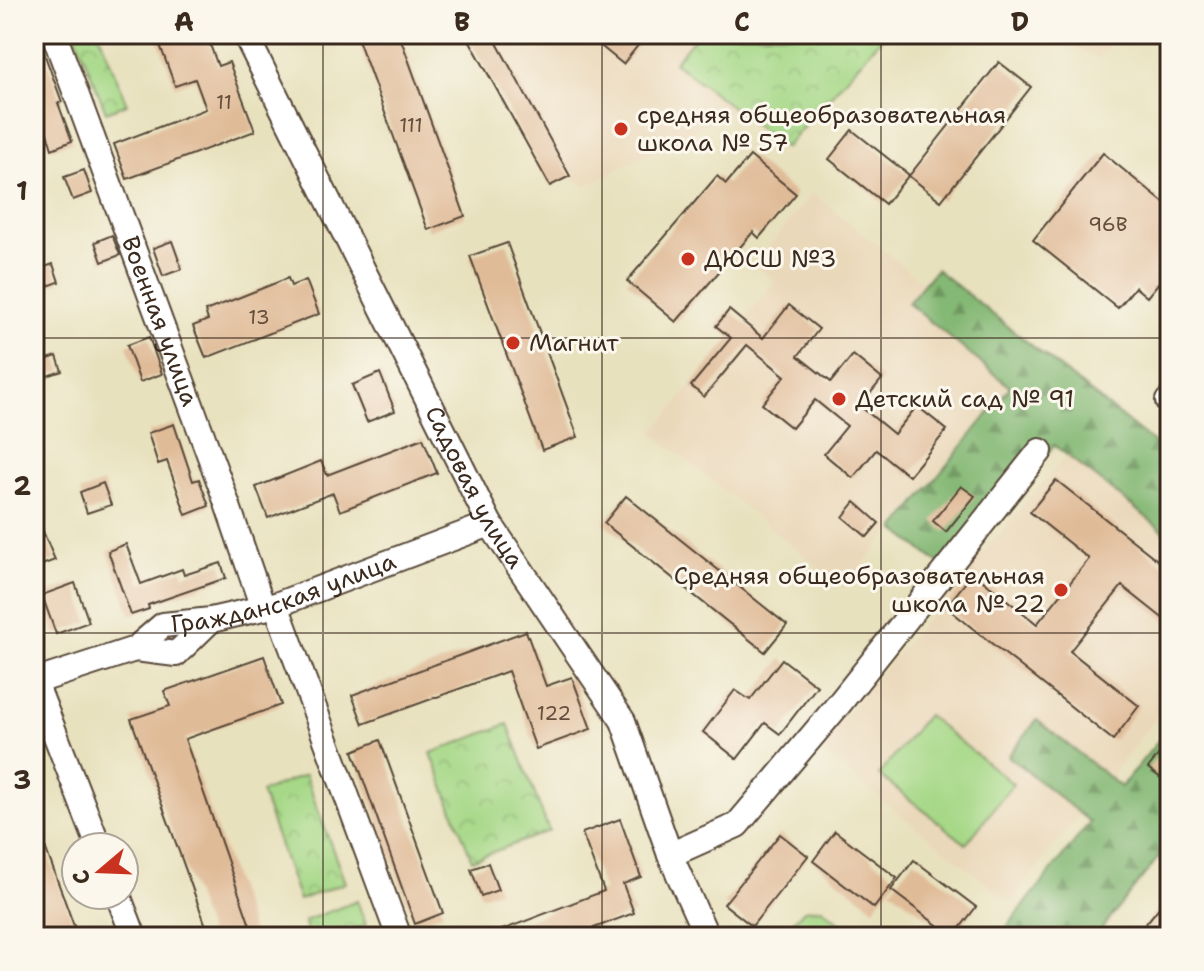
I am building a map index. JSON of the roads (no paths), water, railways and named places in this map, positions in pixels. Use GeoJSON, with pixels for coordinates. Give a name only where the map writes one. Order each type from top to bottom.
{"type":"FeatureCollection","features":[{"type":"Feature","properties":{"kind":"street","name":"Военная улица"},"geometry":{"type":"LineString","coordinates":[[54,34],[222,489],[399,937]]}},
{"type":"Feature","properties":{"kind":"street","name":"Садовая улица"},"geometry":{"type":"LineString","coordinates":[[245,34],[490,524],[623,721],[670,855],[707,937]]}},
{"type":"Feature","properties":{"kind":"street"},"geometry":{"type":"LineString","coordinates":[[670,855],[737,825],[839,704],[1040,451]]}},
{"type":"Feature","properties":{"kind":"street","name":"Гражданская улица"},"geometry":{"type":"LineString","coordinates":[[34,681],[135,649],[163,625],[211,620],[269,606],[490,524]]}},
{"type":"Feature","properties":{"kind":"street"},"geometry":{"type":"LineString","coordinates":[[34,681],[93,831]]}},
{"type":"Feature","properties":{"kind":"street"},"geometry":{"type":"LineString","coordinates":[[124,911],[134,937]]}},
{"type":"Feature","properties":{"kind":"place","name":"средняя общеобразовательная школа № 57"},"geometry":{"type":"Point","coordinates":[621,129]}},
{"type":"Feature","properties":{"kind":"place","name":"ДЮСШ №3"},"geometry":{"type":"Point","coordinates":[688,259]}},
{"type":"Feature","properties":{"kind":"place","name":"Магнит"},"geometry":{"type":"Point","coordinates":[513,343]}},
{"type":"Feature","properties":{"kind":"place","name":"Детский сад № 91"},"geometry":{"type":"Point","coordinates":[839,399]}},
{"type":"Feature","properties":{"kind":"place","name":"Средняя общеобразовательная школа № 22"},"geometry":{"type":"Point","coordinates":[1061,590]}}]}
